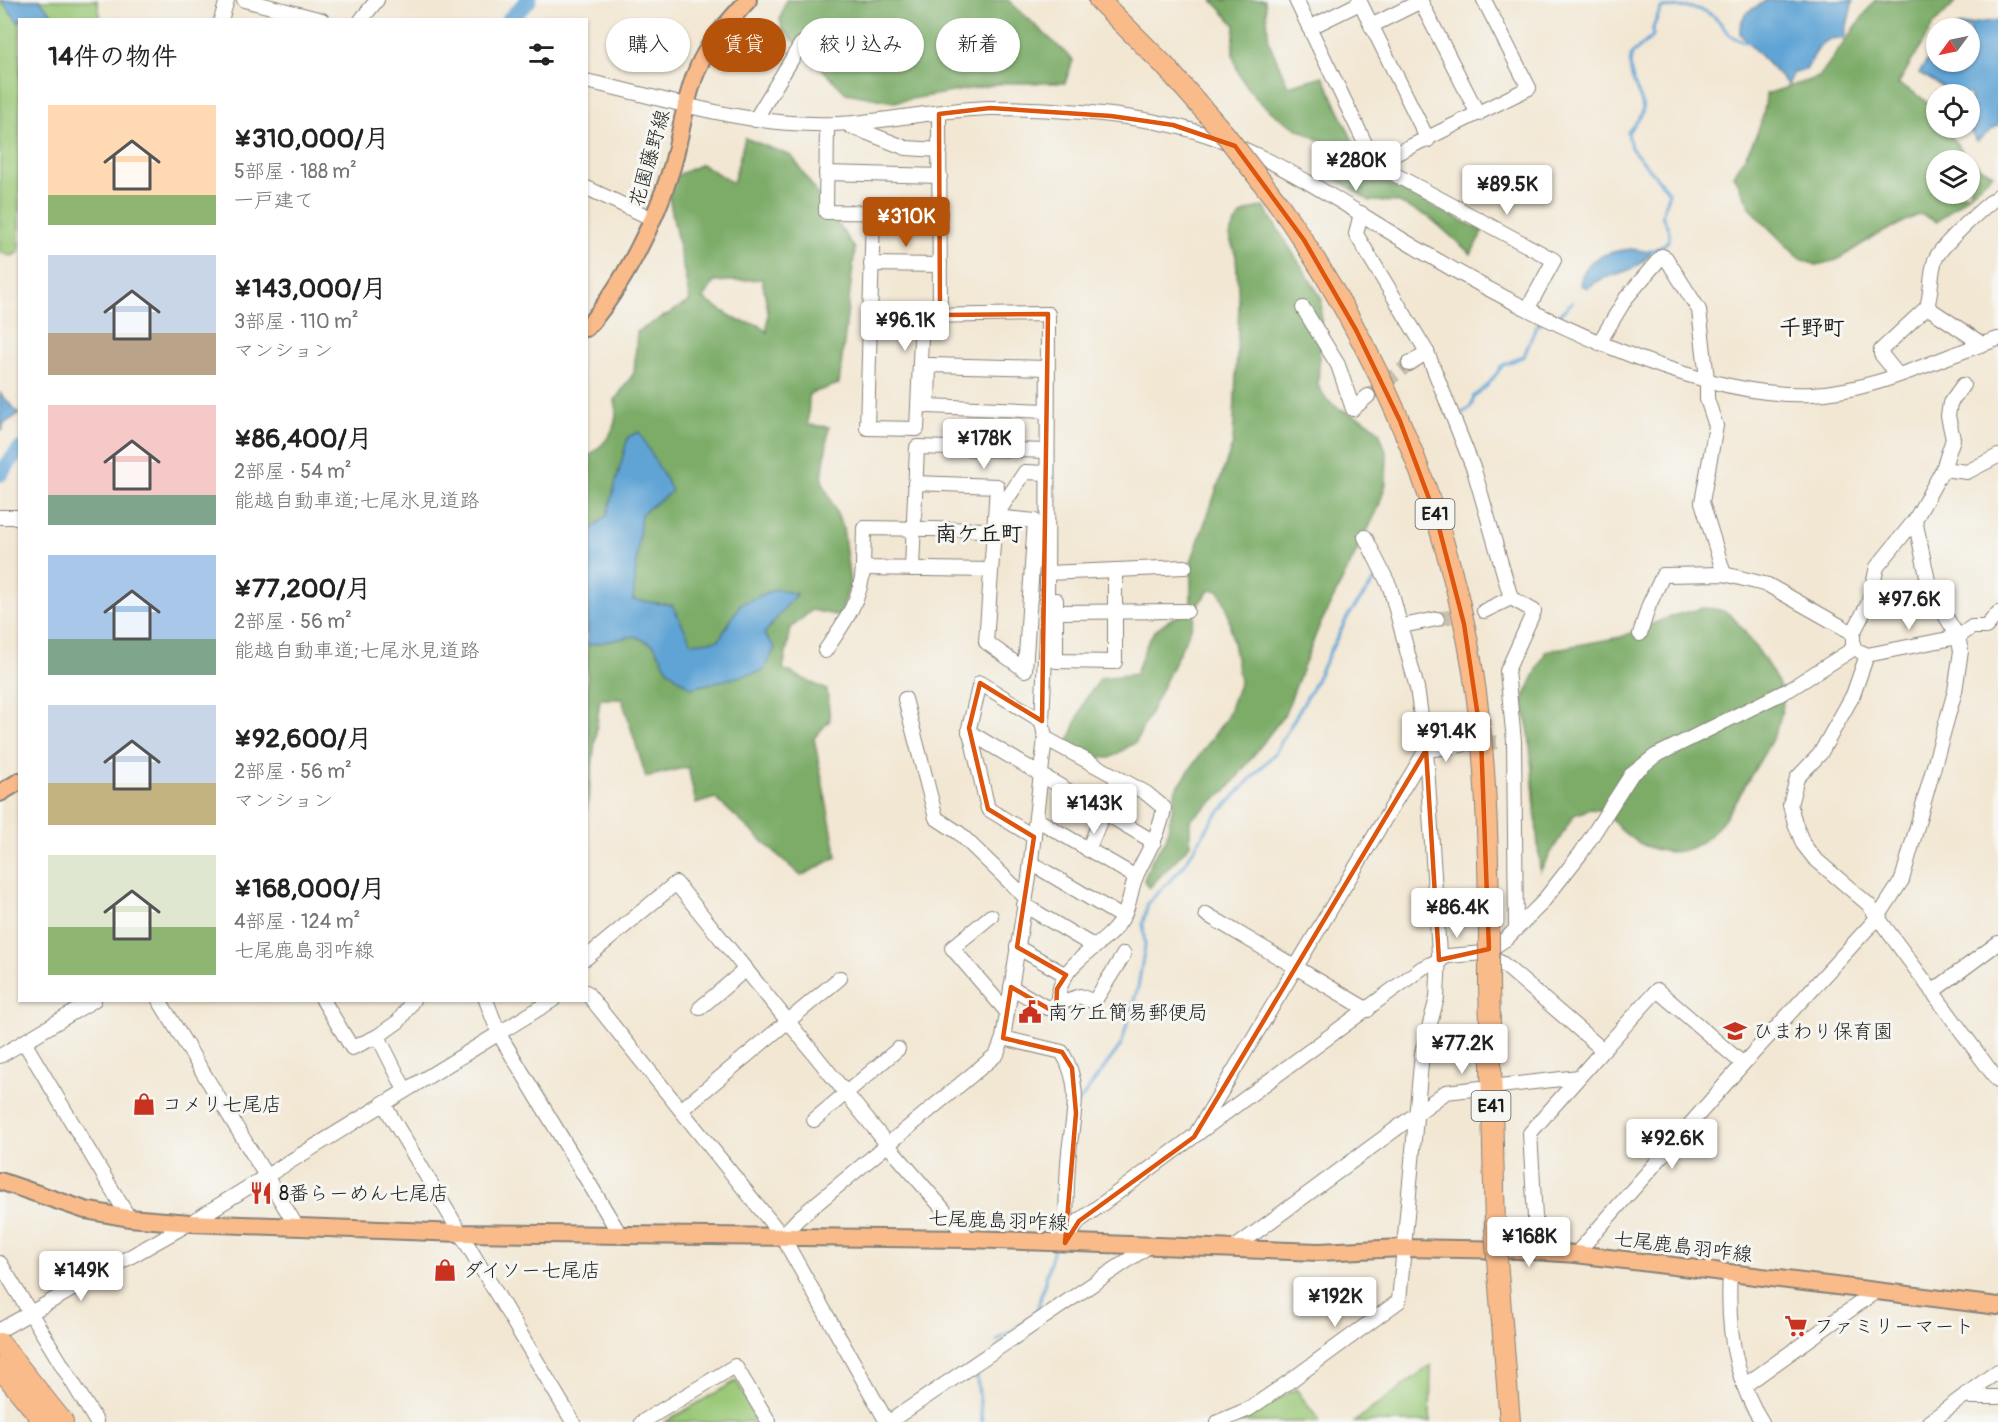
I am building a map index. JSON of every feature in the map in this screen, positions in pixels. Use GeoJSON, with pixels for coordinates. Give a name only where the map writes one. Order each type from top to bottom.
{"type":"FeatureCollection","features":[{"type":"Feature","properties":{"kind":"highway","name":"E41"},"geometry":{"type":"LineString","coordinates":[[1099,0],[1164,64],[1224,133],[1278,203],[1330,282],[1381,377],[1401,421],[1437,520],[1464,624],[1487,795],[1495,1227],[1510,1422]]}},
{"type":"Feature","properties":{"kind":"highway"},"geometry":{"type":"LineString","coordinates":[[0,1343],[63,1422]]}},
{"type":"Feature","properties":{"kind":"highway"},"geometry":{"type":"LineString","coordinates":[[0,1368],[44,1422]]}},
{"type":"Feature","properties":{"kind":"main road","name":"花園藤野線"},"geometry":{"type":"LineString","coordinates":[[588,326],[602,311],[653,219],[671,168],[686,104],[701,61],[725,26],[748,0]]}},
{"type":"Feature","properties":{"kind":"main road"},"geometry":{"type":"LineString","coordinates":[[0,793],[18,782]]}},
{"type":"Feature","properties":{"kind":"main road","name":"七尾鹿島羽咋線"},"geometry":{"type":"LineString","coordinates":[[0,1181],[85,1210],[129,1218],[190,1223],[460,1233],[619,1233],[969,1239],[1319,1252],[1402,1248],[1537,1251],[1998,1306]]}},
{"type":"Feature","properties":{"kind":"street"},"geometry":{"type":"LineString","coordinates":[[222,18],[227,0]]}},
{"type":"Feature","properties":{"kind":"street"},"geometry":{"type":"LineString","coordinates":[[244,0],[314,18]]}},
{"type":"Feature","properties":{"kind":"street"},"geometry":{"type":"LineString","coordinates":[[363,18],[377,0]]}},
{"type":"Feature","properties":{"kind":"street"},"geometry":{"type":"LineString","coordinates":[[1296,0],[1375,164],[1554,260],[1528,308]]}},
{"type":"Feature","properties":{"kind":"street"},"geometry":{"type":"LineString","coordinates":[[1371,26],[1420,0],[1478,114]]}},
{"type":"Feature","properties":{"kind":"street"},"geometry":{"type":"LineString","coordinates":[[1375,164],[1428,140],[1529,88],[1484,0]]}},
{"type":"Feature","properties":{"kind":"street"},"geometry":{"type":"LineString","coordinates":[[1309,28],[1359,1],[1428,140]]}},
{"type":"Feature","properties":{"kind":"street"},"geometry":{"type":"LineString","coordinates":[[756,120],[798,49]]}},
{"type":"Feature","properties":{"kind":"street"},"geometry":{"type":"LineString","coordinates":[[588,81],[686,104],[722,115],[756,120],[848,125],[990,108],[1063,112],[1173,125],[1265,157],[1421,251],[1528,308],[1599,342],[1707,379],[1769,393],[1812,394],[1850,389],[1898,375],[1998,339]]}},
{"type":"Feature","properties":{"kind":"street"},"geometry":{"type":"LineString","coordinates":[[939,114],[940,315]]}},
{"type":"Feature","properties":{"kind":"street"},"geometry":{"type":"LineString","coordinates":[[827,124],[826,212],[940,213]]}},
{"type":"Feature","properties":{"kind":"street"},"geometry":{"type":"LineString","coordinates":[[848,125],[906,148],[939,150]]}},
{"type":"Feature","properties":{"kind":"street"},"geometry":{"type":"LineString","coordinates":[[826,173],[939,176]]}},
{"type":"Feature","properties":{"kind":"street"},"geometry":{"type":"LineString","coordinates":[[588,188],[653,219]]}},
{"type":"Feature","properties":{"kind":"street"},"geometry":{"type":"LineString","coordinates":[[1898,375],[1881,354],[1881,350],[1927,307],[1932,293],[1936,258],[1974,214],[1998,196]]}},
{"type":"Feature","properties":{"kind":"street"},"geometry":{"type":"LineString","coordinates":[[873,213],[867,428],[917,429],[922,316]]}},
{"type":"Feature","properties":{"kind":"street"},"geometry":{"type":"LineString","coordinates":[[1361,213],[1356,234],[1427,352],[1474,470],[1511,598],[1534,611],[1508,671],[1514,741],[1516,928]]}},
{"type":"Feature","properties":{"kind":"street"},"geometry":{"type":"LineString","coordinates":[[1599,342],[1626,298],[1662,256],[1683,281],[1699,310],[1707,399],[1716,426],[1702,502],[1724,573]]}},
{"type":"Feature","properties":{"kind":"street"},"geometry":{"type":"LineString","coordinates":[[872,264],[940,265]]}},
{"type":"Feature","properties":{"kind":"street"},"geometry":{"type":"LineString","coordinates":[[1927,307],[1982,344]]}},
{"type":"Feature","properties":{"kind":"street"},"geometry":{"type":"LineString","coordinates":[[1303,308],[1338,365],[1353,409],[1368,396]]}},
{"type":"Feature","properties":{"kind":"street"},"geometry":{"type":"LineString","coordinates":[[870,315],[1048,314],[1047,473],[1051,573],[1056,612],[1056,661],[1115,662],[1115,570]]}},
{"type":"Feature","properties":{"kind":"street"},"geometry":{"type":"LineString","coordinates":[[1409,364],[1427,352]]}},
{"type":"Feature","properties":{"kind":"street"},"geometry":{"type":"LineString","coordinates":[[1047,368],[929,365],[928,406],[1047,411]]}},
{"type":"Feature","properties":{"kind":"street"},"geometry":{"type":"LineString","coordinates":[[1853,649],[1853,633],[1869,602],[1877,567],[1915,520],[1943,469],[1953,439],[1948,416],[1950,404],[1963,385]]}},
{"type":"Feature","properties":{"kind":"street"},"geometry":{"type":"LineString","coordinates":[[912,569],[917,447],[1047,450]]}},
{"type":"Feature","properties":{"kind":"street"},"geometry":{"type":"LineString","coordinates":[[1943,469],[1967,472],[1998,456]]}},
{"type":"Feature","properties":{"kind":"street"},"geometry":{"type":"LineString","coordinates":[[995,523],[1025,472],[1047,473]]}},
{"type":"Feature","properties":{"kind":"street"},"geometry":{"type":"LineString","coordinates":[[915,483],[1014,488]]}},
{"type":"Feature","properties":{"kind":"street"},"geometry":{"type":"LineString","coordinates":[[825,651],[849,615],[862,576],[864,528],[913,528],[995,523],[1035,521],[1025,670],[986,642],[995,523],[997,486]]}},
{"type":"Feature","properties":{"kind":"street"},"geometry":{"type":"LineString","coordinates":[[0,517],[18,517]]}},
{"type":"Feature","properties":{"kind":"street"},"geometry":{"type":"LineString","coordinates":[[1576,1254],[1743,1064],[1878,917],[1902,880],[1925,804],[1960,668],[1958,637],[1930,590],[1915,520]]}},
{"type":"Feature","properties":{"kind":"street"},"geometry":{"type":"LineString","coordinates":[[1218,1422],[1257,1403],[1399,1301],[1404,1258],[1402,1248],[1422,1053],[1437,998],[1439,960],[1426,750],[1418,688],[1390,587],[1365,537]]}},
{"type":"Feature","properties":{"kind":"street"},"geometry":{"type":"LineString","coordinates":[[863,567],[991,570]]}},
{"type":"Feature","properties":{"kind":"street"},"geometry":{"type":"LineString","coordinates":[[1051,573],[1185,567]]}},
{"type":"Feature","properties":{"kind":"street"},"geometry":{"type":"LineString","coordinates":[[782,1236],[887,1144],[997,1054],[1003,1038],[1031,864],[1045,738],[1042,721],[1051,573]]}},
{"type":"Feature","properties":{"kind":"street"},"geometry":{"type":"LineString","coordinates":[[1640,634],[1649,605],[1663,575],[1724,573],[1768,585],[1853,633]]}},
{"type":"Feature","properties":{"kind":"street"},"geometry":{"type":"LineString","coordinates":[[1484,611],[1511,598]]}},
{"type":"Feature","properties":{"kind":"street"},"geometry":{"type":"LineString","coordinates":[[1056,612],[1187,611]]}},
{"type":"Feature","properties":{"kind":"street"},"geometry":{"type":"LineString","coordinates":[[1853,649],[1867,655],[1958,637],[1972,627],[1986,627],[1998,613]]}},
{"type":"Feature","properties":{"kind":"street"},"geometry":{"type":"LineString","coordinates":[[1402,626],[1437,619]]}},
{"type":"Feature","properties":{"kind":"street"},"geometry":{"type":"LineString","coordinates":[[1059,1242],[1078,1221],[1368,1010],[1422,968],[1448,956],[1484,953],[1506,939],[1540,904],[1581,853],[1631,775],[1655,756],[1790,689],[1853,649]]}},
{"type":"Feature","properties":{"kind":"street"},"geometry":{"type":"LineString","coordinates":[[1867,655],[1853,694],[1820,754],[1797,778],[1790,805],[1803,844],[1814,858],[1868,904],[1998,1081]]}},
{"type":"Feature","properties":{"kind":"street"},"geometry":{"type":"LineString","coordinates":[[1034,837],[988,809],[969,732],[980,683],[1042,721]]}},
{"type":"Feature","properties":{"kind":"street"},"geometry":{"type":"LineString","coordinates":[[905,699],[936,818],[959,833],[1025,901],[1095,947]]}},
{"type":"Feature","properties":{"kind":"street"},"geometry":{"type":"LineString","coordinates":[[969,732],[1154,842]]}},
{"type":"Feature","properties":{"kind":"street"},"geometry":{"type":"LineString","coordinates":[[1045,738],[1146,793],[1164,808],[1161,830],[1136,877],[1122,917],[1095,947],[1077,958],[1058,989],[1057,1004]]}},
{"type":"Feature","properties":{"kind":"street"},"geometry":{"type":"LineString","coordinates":[[1499,742],[1514,741]]}},
{"type":"Feature","properties":{"kind":"street"},"geometry":{"type":"LineString","coordinates":[[1426,750],[1462,745]]}},
{"type":"Feature","properties":{"kind":"street"},"geometry":{"type":"LineString","coordinates":[[1194,1137],[1426,750]]}},
{"type":"Feature","properties":{"kind":"street"},"geometry":{"type":"LineString","coordinates":[[1088,850],[1118,778]]}},
{"type":"Feature","properties":{"kind":"street"},"geometry":{"type":"LineString","coordinates":[[1036,819],[1136,877]]}},
{"type":"Feature","properties":{"kind":"street"},"geometry":{"type":"LineString","coordinates":[[1031,864],[1122,917]]}},
{"type":"Feature","properties":{"kind":"street"},"geometry":{"type":"LineString","coordinates":[[588,956],[676,883],[887,1144],[969,1239]]}},
{"type":"Feature","properties":{"kind":"street"},"geometry":{"type":"LineString","coordinates":[[1206,914],[1295,969],[1368,1010]]}},
{"type":"Feature","properties":{"kind":"street"},"geometry":{"type":"LineString","coordinates":[[992,916],[952,948],[1007,1012]]}},
{"type":"Feature","properties":{"kind":"street"},"geometry":{"type":"LineString","coordinates":[[1932,993],[1998,943]]}},
{"type":"Feature","properties":{"kind":"street"},"geometry":{"type":"LineString","coordinates":[[1017,946],[1066,975]]}},
{"type":"Feature","properties":{"kind":"street"},"geometry":{"type":"LineString","coordinates":[[1484,953],[1503,964],[1603,1050]]}},
{"type":"Feature","properties":{"kind":"street"},"geometry":{"type":"LineString","coordinates":[[1011,987],[1047,1008],[1080,996],[1094,1002],[1124,954]]}},
{"type":"Feature","properties":{"kind":"street"},"geometry":{"type":"LineString","coordinates":[[700,1008],[746,969]]}},
{"type":"Feature","properties":{"kind":"street"},"geometry":{"type":"LineString","coordinates":[[681,1110],[840,978]]}},
{"type":"Feature","properties":{"kind":"street"},"geometry":{"type":"LineString","coordinates":[[1537,1251],[1530,1133],[1657,990],[1743,1064]]}},
{"type":"Feature","properties":{"kind":"street"},"geometry":{"type":"LineString","coordinates":[[588,994],[782,1236],[888,1422],[1149,1246]]}},
{"type":"Feature","properties":{"kind":"street"},"geometry":{"type":"LineString","coordinates":[[0,1056],[91,1002]]}},
{"type":"Feature","properties":{"kind":"street"},"geometry":{"type":"LineString","coordinates":[[160,1002],[264,1177],[297,1227]]}},
{"type":"Feature","properties":{"kind":"street"},"geometry":{"type":"LineString","coordinates":[[324,1002],[352,1048],[378,1036],[399,1021],[412,1002]]}},
{"type":"Feature","properties":{"kind":"street"},"geometry":{"type":"LineString","coordinates":[[487,1002],[499,1034],[619,1233]]}},
{"type":"Feature","properties":{"kind":"street"},"geometry":{"type":"LineString","coordinates":[[0,1330],[190,1223],[550,1002]]}},
{"type":"Feature","properties":{"kind":"street"},"geometry":{"type":"LineString","coordinates":[[378,1036],[405,1090]]}},
{"type":"Feature","properties":{"kind":"street"},"geometry":{"type":"LineString","coordinates":[[1003,1038],[1062,1052],[1072,1068],[1075,1107],[1059,1242]]}},
{"type":"Feature","properties":{"kind":"street"},"geometry":{"type":"LineString","coordinates":[[24,1042],[129,1218]]}},
{"type":"Feature","properties":{"kind":"street"},"geometry":{"type":"LineString","coordinates":[[814,1120],[898,1049]]}},
{"type":"Feature","properties":{"kind":"street"},"geometry":{"type":"LineString","coordinates":[[1500,1086],[1579,1077]]}},
{"type":"Feature","properties":{"kind":"street"},"geometry":{"type":"LineString","coordinates":[[1233,1249],[1446,1092],[1481,1088]]}},
{"type":"Feature","properties":{"kind":"street"},"geometry":{"type":"LineString","coordinates":[[383,1103],[573,1422]]}},
{"type":"Feature","properties":{"kind":"street"},"geometry":{"type":"LineString","coordinates":[[0,1263],[96,1420]]}},
{"type":"Feature","properties":{"kind":"street"},"geometry":{"type":"LineString","coordinates":[[1730,1274],[1731,1323],[1744,1386],[1762,1422]]}},
{"type":"Feature","properties":{"kind":"street"},"geometry":{"type":"LineString","coordinates":[[1744,1386],[1875,1292]]}},
{"type":"Feature","properties":{"kind":"street"},"geometry":{"type":"LineString","coordinates":[[642,1422],[735,1366],[769,1422]]}},
{"type":"Feature","properties":{"kind":"street"},"geometry":{"type":"LineString","coordinates":[[1929,1422],[1998,1371]]}},
{"type":"Feature","properties":{"kind":"street"},"geometry":{"type":"LineString","coordinates":[[1966,1394],[1972,1397],[1998,1397]]}},
{"type":"Feature","properties":{"kind":"highlighted area"},"geometry":{"type":"Polygon","coordinates":[[[990,108],[1111,116],[1173,125],[1235,146],[1304,240],[1356,330],[1400,421],[1437,520],[1464,624],[1481,737],[1489,949],[1439,960],[1426,750],[1194,1137],[1079,1221],[1065,1243],[1076,1113],[1072,1068],[1062,1052],[1003,1038],[1011,987],[1056,1013],[1057,989],[1066,975],[1017,947],[1034,837],[988,809],[969,728],[980,683],[1042,721],[1048,314],[940,315],[939,114],[990,108]]]}},
{"type":"Feature","properties":{"kind":"green space"},"geometry":{"type":"Polygon","coordinates":[[[0,0],[97,0],[101,18],[18,18],[18,253],[12,256],[0,253],[0,0]]]}},
{"type":"Feature","properties":{"kind":"green space"},"geometry":{"type":"Polygon","coordinates":[[[786,0],[1008,0],[1073,60],[1065,83],[1005,83],[894,102],[846,93],[825,72],[924,72],[924,18],[798,18],[798,45],[786,33],[786,18],[780,18],[786,0]]]}},
{"type":"Feature","properties":{"kind":"green space"},"geometry":{"type":"Polygon","coordinates":[[[1212,0],[1265,0],[1269,42],[1288,86],[1323,76],[1368,174],[1483,231],[1471,254],[1429,217],[1397,202],[1370,201],[1331,175],[1324,142],[1267,109],[1245,84],[1237,70],[1233,54],[1235,25],[1212,0]]]}},
{"type":"Feature","properties":{"kind":"green space"},"geometry":{"type":"Polygon","coordinates":[[[1875,0],[1957,0],[1940,18],[1926,18],[1926,37],[1898,84],[1926,102],[1926,138],[1952,138],[1962,150],[1926,150],[1926,204],[1958,204],[1937,222],[1920,214],[1873,237],[1837,260],[1816,265],[1800,259],[1752,211],[1734,175],[1760,127],[1766,94],[1819,77],[1875,0]]]}},
{"type":"Feature","properties":{"kind":"green space"},"geometry":{"type":"Polygon","coordinates":[[[745,138],[792,156],[855,249],[839,384],[809,394],[808,425],[829,427],[822,480],[843,528],[850,584],[840,616],[812,610],[791,628],[783,669],[827,690],[830,720],[814,738],[837,857],[801,876],[715,798],[696,804],[688,767],[646,777],[622,699],[600,699],[588,801],[588,456],[601,446],[614,426],[615,400],[634,373],[637,332],[690,301],[669,198],[673,177],[702,164],[733,183],[745,138]],[[762,279],[714,282],[703,299],[739,321],[759,325],[767,332],[768,311],[762,279]]]}},
{"type":"Feature","properties":{"kind":"green space"},"geometry":{"type":"Polygon","coordinates":[[[1980,167],[1993,174],[1980,185],[1980,167]]]}},
{"type":"Feature","properties":{"kind":"green space"},"geometry":{"type":"Polygon","coordinates":[[[1264,207],[1322,299],[1318,385],[1326,399],[1338,408],[1369,422],[1379,432],[1387,454],[1386,483],[1378,509],[1318,629],[1285,714],[1228,789],[1190,820],[1190,845],[1149,888],[1144,880],[1152,859],[1166,840],[1176,789],[1227,717],[1240,681],[1227,608],[1219,591],[1210,590],[1198,604],[1191,628],[1136,742],[1110,758],[1078,756],[1067,745],[1085,700],[1101,678],[1136,674],[1153,633],[1167,621],[1191,610],[1191,562],[1233,443],[1239,305],[1236,256],[1229,236],[1242,215],[1251,209],[1264,207]]]}},
{"type":"Feature","properties":{"kind":"green space"},"geometry":{"type":"Polygon","coordinates":[[[1703,608],[1725,612],[1735,619],[1759,651],[1780,687],[1782,695],[1780,721],[1768,747],[1735,803],[1713,832],[1700,843],[1686,850],[1670,852],[1637,842],[1620,829],[1606,811],[1590,809],[1574,815],[1540,871],[1529,733],[1522,701],[1546,651],[1621,637],[1672,616],[1703,608]]]}},
{"type":"Feature","properties":{"kind":"green space"},"geometry":{"type":"Polygon","coordinates":[[[1431,1365],[1430,1422],[1354,1422],[1431,1365]]]}},
{"type":"Feature","properties":{"kind":"green space"},"geometry":{"type":"Polygon","coordinates":[[[736,1381],[761,1422],[665,1422],[736,1381]]]}},
{"type":"Feature","properties":{"kind":"green space"},"geometry":{"type":"Polygon","coordinates":[[[1296,1389],[1320,1422],[1238,1422],[1296,1389]]]}},
{"type":"Feature","properties":{"kind":"water"},"geometry":{"type":"Polygon","coordinates":[[[1,0],[40,0],[55,18],[18,18],[18,22],[1,0]]]}},
{"type":"Feature","properties":{"kind":"water"},"geometry":{"type":"Polygon","coordinates":[[[1768,0],[1853,0],[1844,39],[1830,39],[1820,46],[1806,70],[1794,72],[1788,85],[1740,34],[1744,16],[1768,0]]]}},
{"type":"Feature","properties":{"kind":"water"},"geometry":{"type":"Polygon","coordinates":[[[1998,20],[1998,125],[1977,141],[1975,138],[1980,138],[1980,84],[1938,84],[1919,73],[1926,62],[1926,72],[1980,72],[1980,23],[1998,20]]]}},
{"type":"Feature","properties":{"kind":"water"},"geometry":{"type":"Polygon","coordinates":[[[1631,249],[1651,252],[1644,261],[1628,271],[1595,282],[1588,288],[1580,285],[1582,276],[1591,262],[1605,254],[1631,249]]]}},
{"type":"Feature","properties":{"kind":"water"},"geometry":{"type":"Polygon","coordinates":[[[0,393],[18,415],[3,424],[3,430],[0,430],[0,393]]]}},
{"type":"Feature","properties":{"kind":"water"},"geometry":{"type":"Polygon","coordinates":[[[639,432],[672,491],[641,514],[633,600],[672,605],[692,643],[719,640],[740,604],[776,589],[796,594],[764,634],[775,648],[763,671],[691,688],[669,671],[654,645],[635,636],[588,645],[588,533],[607,515],[628,437],[639,432]]]}},
{"type":"Feature","properties":{"kind":"waterway"},"geometry":{"type":"LineString","coordinates":[[511,18],[529,0]]}},
{"type":"Feature","properties":{"kind":"waterway"},"geometry":{"type":"LineString","coordinates":[[1647,252],[1661,247],[1668,240],[1669,230],[1662,216],[1669,192],[1631,148],[1628,132],[1641,116],[1643,107],[1631,72],[1632,54],[1653,36],[1653,28],[1661,8],[1688,8],[1707,12],[1733,37],[1746,42],[1750,40]]}},
{"type":"Feature","properties":{"kind":"waterway"},"geometry":{"type":"LineString","coordinates":[[1557,317],[1572,302]]}},
{"type":"Feature","properties":{"kind":"waterway"},"geometry":{"type":"LineString","coordinates":[[1462,413],[1471,407],[1474,396],[1487,386],[1503,365],[1524,356],[1536,326],[1542,323]]}},
{"type":"Feature","properties":{"kind":"waterway"},"geometry":{"type":"LineString","coordinates":[[0,474],[18,452]]}},
{"type":"Feature","properties":{"kind":"waterway"},"geometry":{"type":"LineString","coordinates":[[1079,1102],[1121,1045],[1138,987],[1145,946],[1143,923],[1148,903],[1182,868],[1213,819],[1275,753],[1311,690],[1348,616],[1376,579]]}},
{"type":"Feature","properties":{"kind":"waterway"},"geometry":{"type":"LineString","coordinates":[[1057,1236],[1060,1210]]}},
{"type":"Feature","properties":{"kind":"waterway"},"geometry":{"type":"LineString","coordinates":[[997,1341],[1036,1314],[1054,1248]]}},
{"type":"Feature","properties":{"kind":"waterway"},"geometry":{"type":"LineString","coordinates":[[976,1369],[982,1422]]}},
{"type":"Feature","properties":{"kind":"tunnel"},"geometry":{"type":"LineString","coordinates":[[1368,396],[1409,364]]}},
{"type":"Feature","properties":{"kind":"tunnel"},"geometry":{"type":"LineString","coordinates":[[1437,619],[1484,611]]}},
{"type":"Feature","properties":{"kind":"tunnel"},"geometry":{"type":"LineString","coordinates":[[1462,745],[1499,742]]}},
{"type":"Feature","properties":{"kind":"place","name":"南ケ丘簡易郵便局"},"geometry":{"type":"Point","coordinates":[1030,1012]}},
{"type":"Feature","properties":{"kind":"place","name":"ひまわり保育園"},"geometry":{"type":"Point","coordinates":[1735,1031]}},
{"type":"Feature","properties":{"kind":"place","name":"コメリ七尾店"},"geometry":{"type":"Point","coordinates":[144,1104]}},
{"type":"Feature","properties":{"kind":"place","name":"8番らーめん七尾店"},"geometry":{"type":"Point","coordinates":[261,1193]}},
{"type":"Feature","properties":{"kind":"place","name":"ダイソー七尾店"},"geometry":{"type":"Point","coordinates":[445,1270]}},
{"type":"Feature","properties":{"kind":"place","name":"ファミリーマート"},"geometry":{"type":"Point","coordinates":[1796,1326]}},
{"type":"Feature","properties":{"kind":"district","name":"千野町"},"geometry":{"type":"Point","coordinates":[1812,327]}},
{"type":"Feature","properties":{"kind":"district","name":"南ケ丘町"},"geometry":{"type":"Point","coordinates":[979,533]}}]}
